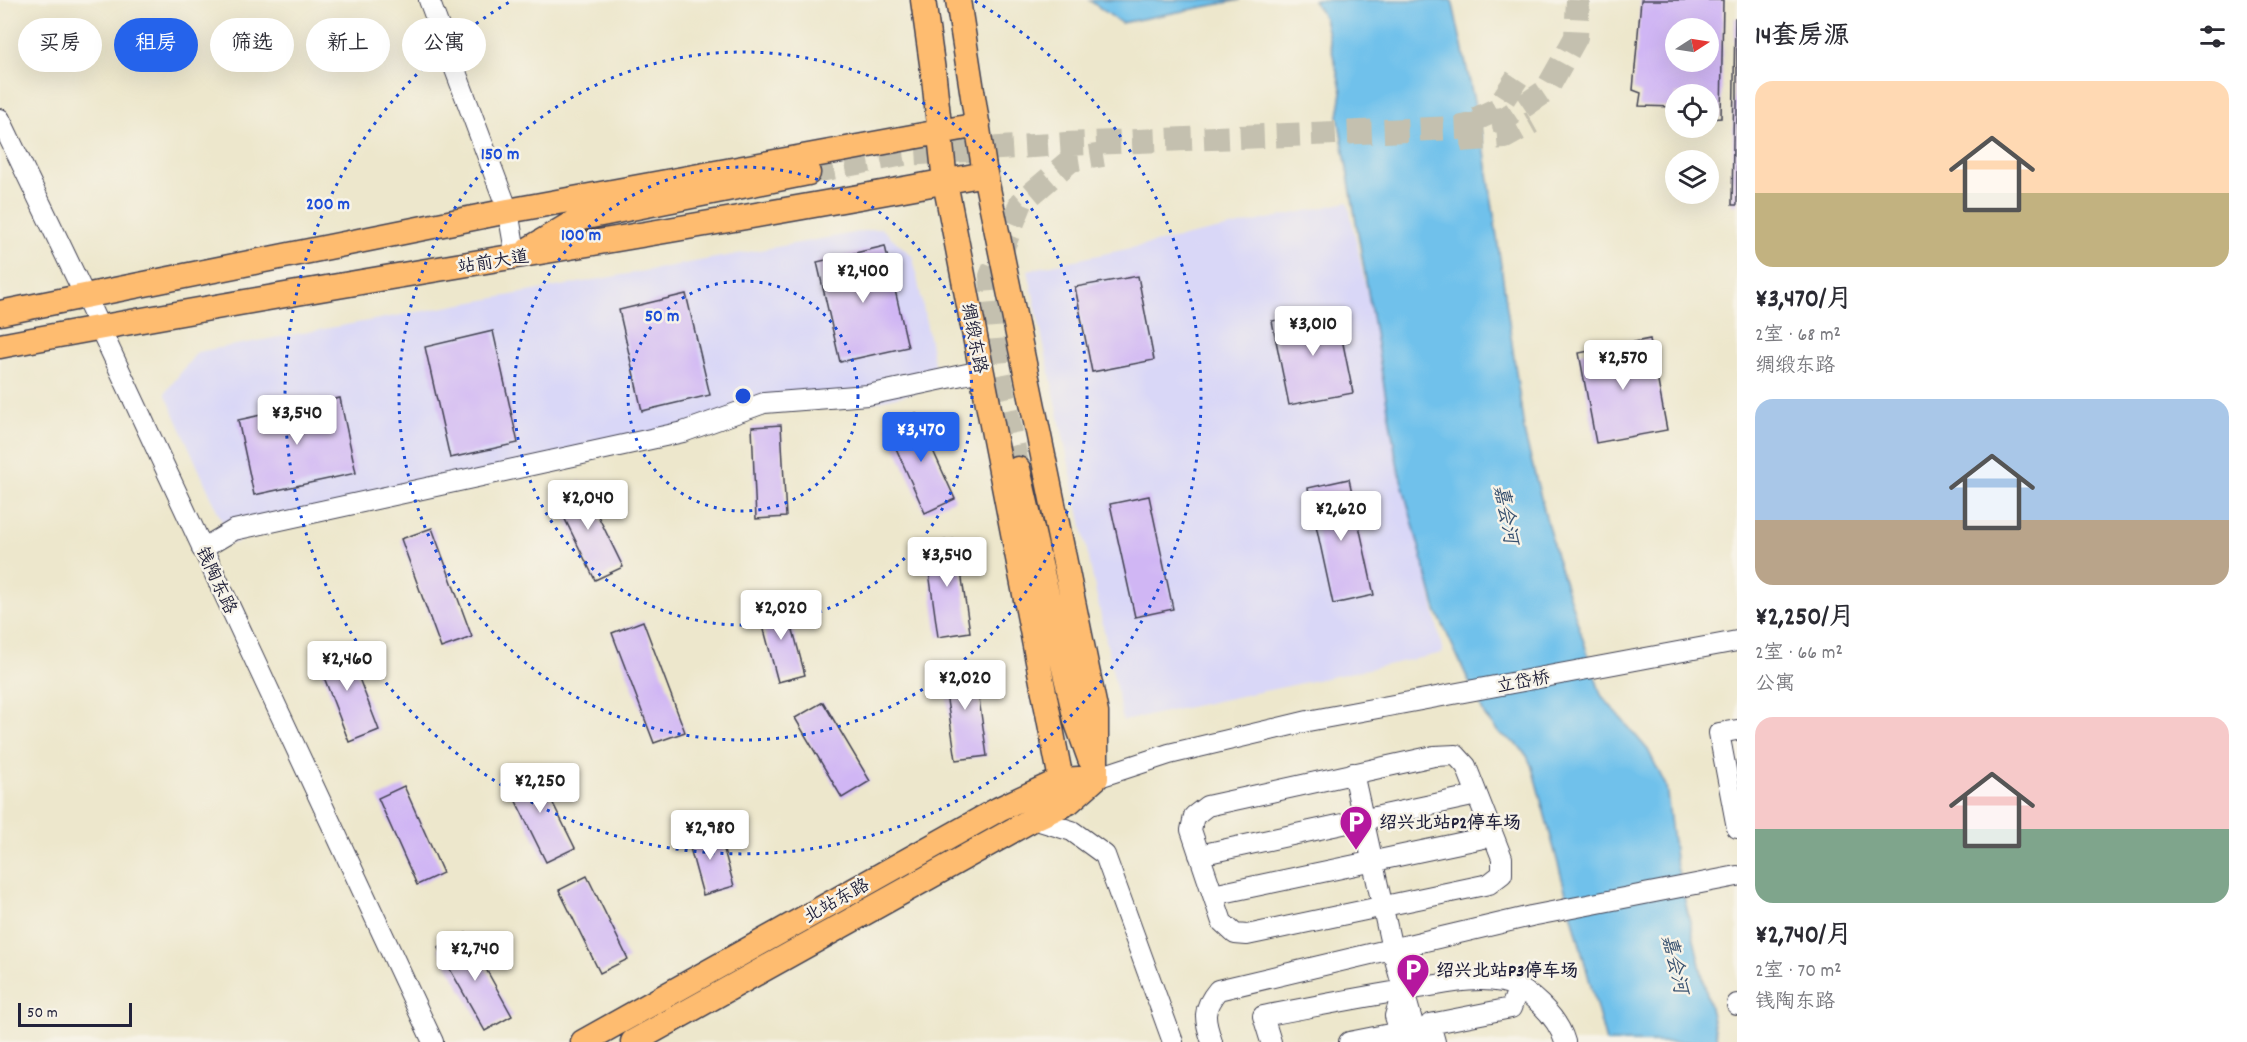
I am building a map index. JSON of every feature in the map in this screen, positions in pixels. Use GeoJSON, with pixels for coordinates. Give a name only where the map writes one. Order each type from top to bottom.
{"type":"FeatureCollection","features":[{"type":"Feature","properties":{"kind":"main road","name":"绸缎东路"},"geometry":{"type":"LineString","coordinates":[[923,0],[945,182],[1061,780]]}},
{"type":"Feature","properties":{"kind":"main road"},"geometry":{"type":"LineString","coordinates":[[958,0],[985,174],[1096,714],[1096,778]]}},
{"type":"Feature","properties":{"kind":"main road"},"geometry":{"type":"LineString","coordinates":[[0,313],[508,211],[978,125]]}},
{"type":"Feature","properties":{"kind":"main road"},"geometry":{"type":"LineString","coordinates":[[516,257],[581,218],[810,172]]}},
{"type":"Feature","properties":{"kind":"main road","name":"站前大道"},"geometry":{"type":"LineString","coordinates":[[0,346],[985,174]]}},
{"type":"Feature","properties":{"kind":"main road"},"geometry":{"type":"LineString","coordinates":[[1018,469],[1076,720],[1096,778]]}},
{"type":"Feature","properties":{"kind":"main road","name":"北站东路"},"geometry":{"type":"LineString","coordinates":[[583,1042],[999,809],[1061,780],[1096,778]]}},
{"type":"Feature","properties":{"kind":"main road","name":"北站东路"},"geometry":{"type":"LineString","coordinates":[[633,1042],[1033,819],[1069,802],[1096,778]]}},
{"type":"Feature","properties":{"kind":"street"},"geometry":{"type":"LineString","coordinates":[[429,0],[508,211],[516,257]]}},
{"type":"Feature","properties":{"kind":"street","name":"钱陶东路"},"geometry":{"type":"LineString","coordinates":[[0,119],[85,296],[432,1042]]}},
{"type":"Feature","properties":{"kind":"street"},"geometry":{"type":"LineString","coordinates":[[202,549],[234,530],[682,432],[764,403],[868,395],[981,371]]}},
{"type":"Feature","properties":{"kind":"street","name":"立岱桥"},"geometry":{"type":"LineString","coordinates":[[1308,722],[1737,642]]}},
{"type":"Feature","properties":{"kind":"street","name":"北站东路"},"geometry":{"type":"LineString","coordinates":[[1096,778],[1169,754],[1308,722]]}},
{"type":"Feature","properties":{"kind":"street"},"geometry":{"type":"LineString","coordinates":[[1737,730],[1719,733],[1737,828]]}},
{"type":"Feature","properties":{"kind":"street"},"geometry":{"type":"LineString","coordinates":[[1456,755],[1466,766],[1477,795],[1502,858],[1502,874],[1489,884],[1247,935],[1235,934],[1222,922],[1191,830],[1194,816],[1207,806],[1434,756],[1456,755]]}},
{"type":"Feature","properties":{"kind":"street"},"geometry":{"type":"LineString","coordinates":[[1353,773],[1392,949],[1418,1042]]}},
{"type":"Feature","properties":{"kind":"street"},"geometry":{"type":"LineString","coordinates":[[1199,855],[1477,795]]}},
{"type":"Feature","properties":{"kind":"street"},"geometry":{"type":"LineString","coordinates":[[1033,819],[1072,831],[1106,855],[1173,1042]]}},
{"type":"Feature","properties":{"kind":"street"},"geometry":{"type":"LineString","coordinates":[[1214,895],[1493,836]]}},
{"type":"Feature","properties":{"kind":"street"},"geometry":{"type":"LineString","coordinates":[[1212,1042],[1206,1026],[1206,1004],[1218,990],[1531,916],[1737,876]]}},
{"type":"Feature","properties":{"kind":"street"},"geometry":{"type":"LineString","coordinates":[[1271,1042],[1263,1016],[1403,990],[1474,980],[1503,982],[1532,995],[1556,1022],[1565,1042]]}},
{"type":"Feature","properties":{"kind":"street"},"geometry":{"type":"LineString","coordinates":[[1435,1042],[1430,1024],[1511,1008],[1518,989]]}},
{"type":"Feature","properties":{"kind":"street"},"geometry":{"type":"LineString","coordinates":[[1349,1042],[1401,1037],[1395,1016],[1403,990]]}},
{"type":"Feature","properties":{"kind":"shaded area"},"geometry":{"type":"Polygon","coordinates":[[[1348,202],[1443,653],[1123,721],[1028,270],[1348,202]]]}},
{"type":"Feature","properties":{"kind":"shaded area"},"geometry":{"type":"Polygon","coordinates":[[[881,228],[913,257],[939,387],[862,405],[757,412],[257,533],[232,544],[165,393],[197,352],[881,228]]]}},
{"type":"Feature","properties":{"kind":"water"},"geometry":{"type":"Polygon","coordinates":[[[1089,0],[1240,0],[1121,23],[1089,0]]]}},
{"type":"Feature","properties":{"kind":"water","name":"嘉会河"},"geometry":{"type":"Polygon","coordinates":[[[1313,0],[1452,0],[1485,152],[1525,436],[1556,556],[1601,695],[1648,750],[1666,786],[1675,858],[1718,1042],[1606,1042],[1532,767],[1519,746],[1498,732],[1485,716],[1436,610],[1398,468],[1338,116],[1342,92],[1324,18],[1313,0]]]}},
{"type":"Feature","properties":{"kind":"building"},"geometry":{"type":"Polygon","coordinates":[[[1641,0],[1723,0],[1721,118],[1719,118],[1719,84],[1665,84],[1665,107],[1639,106],[1641,93],[1633,90],[1641,0]]]}},
{"type":"Feature","properties":{"kind":"building"},"geometry":{"type":"Polygon","coordinates":[[[1735,18],[1737,18],[1737,205],[1732,205],[1735,18]]]}},
{"type":"Feature","properties":{"kind":"building"},"geometry":{"type":"Polygon","coordinates":[[[885,246],[908,347],[840,362],[817,262],[885,246]]]}},
{"type":"Feature","properties":{"kind":"building"},"geometry":{"type":"Polygon","coordinates":[[[1138,276],[1154,360],[1092,372],[1075,287],[1138,276]]]}},
{"type":"Feature","properties":{"kind":"building"},"geometry":{"type":"Polygon","coordinates":[[[686,294],[710,395],[642,411],[619,310],[686,294]]]}},
{"type":"Feature","properties":{"kind":"building"},"geometry":{"type":"Polygon","coordinates":[[[1336,309],[1353,393],[1289,405],[1272,321],[1336,309]]]}},
{"type":"Feature","properties":{"kind":"building"},"geometry":{"type":"Polygon","coordinates":[[[493,331],[518,443],[450,458],[425,347],[493,331]]]}},
{"type":"Feature","properties":{"kind":"building"},"geometry":{"type":"Polygon","coordinates":[[[1650,339],[1667,430],[1596,443],[1579,353],[1650,339]]]}},
{"type":"Feature","properties":{"kind":"building"},"geometry":{"type":"Polygon","coordinates":[[[340,398],[356,473],[254,495],[238,420],[340,398]]]}},
{"type":"Feature","properties":{"kind":"building"},"geometry":{"type":"Polygon","coordinates":[[[916,413],[955,499],[925,513],[886,426],[916,413]]]}},
{"type":"Feature","properties":{"kind":"building"},"geometry":{"type":"Polygon","coordinates":[[[781,425],[786,517],[756,519],[752,427],[781,425]]]}},
{"type":"Feature","properties":{"kind":"building"},"geometry":{"type":"Polygon","coordinates":[[[1349,479],[1374,595],[1333,604],[1308,488],[1349,479]]]}},
{"type":"Feature","properties":{"kind":"building"},"geometry":{"type":"Polygon","coordinates":[[[581,481],[623,567],[595,580],[553,495],[581,481]]]}},
{"type":"Feature","properties":{"kind":"building"},"geometry":{"type":"Polygon","coordinates":[[[1149,496],[1173,609],[1135,617],[1110,504],[1149,496]]]}},
{"type":"Feature","properties":{"kind":"building"},"geometry":{"type":"Polygon","coordinates":[[[432,528],[472,637],[441,648],[401,539],[432,528]]]}},
{"type":"Feature","properties":{"kind":"building"},"geometry":{"type":"Polygon","coordinates":[[[956,539],[970,632],[938,637],[925,543],[956,539]]]}},
{"type":"Feature","properties":{"kind":"building"},"geometry":{"type":"Polygon","coordinates":[[[785,600],[805,675],[778,682],[758,607],[785,600]]]}},
{"type":"Feature","properties":{"kind":"building"},"geometry":{"type":"Polygon","coordinates":[[[643,621],[685,732],[654,743],[612,633],[643,621]]]}},
{"type":"Feature","properties":{"kind":"building"},"geometry":{"type":"Polygon","coordinates":[[[345,642],[379,730],[349,742],[315,654],[345,642]]]}},
{"type":"Feature","properties":{"kind":"building"},"geometry":{"type":"Polygon","coordinates":[[[974,663],[987,756],[956,760],[942,667],[974,663]]]}},
{"type":"Feature","properties":{"kind":"building"},"geometry":{"type":"Polygon","coordinates":[[[823,702],[870,781],[842,798],[795,718],[823,702]]]}},
{"type":"Feature","properties":{"kind":"building"},"geometry":{"type":"Polygon","coordinates":[[[534,765],[575,848],[546,862],[505,779],[534,765]]]}},
{"type":"Feature","properties":{"kind":"building"},"geometry":{"type":"Polygon","coordinates":[[[404,786],[443,873],[417,885],[378,798],[404,786]]]}},
{"type":"Feature","properties":{"kind":"building"},"geometry":{"type":"Polygon","coordinates":[[[718,828],[734,886],[703,895],[687,837],[718,828]]]}},
{"type":"Feature","properties":{"kind":"building"},"geometry":{"type":"Polygon","coordinates":[[[587,876],[628,959],[600,973],[559,890],[587,876]]]}},
{"type":"Feature","properties":{"kind":"building"},"geometry":{"type":"Polygon","coordinates":[[[466,933],[512,1016],[485,1031],[438,948],[466,933]]]}},
{"type":"Feature","properties":{"kind":"tunnel"},"geometry":{"type":"LineString","coordinates":[[810,172],[904,154],[1066,144],[1458,128],[1506,118],[1546,91],[1576,37],[1578,0]]}},
{"type":"Feature","properties":{"kind":"tunnel"},"geometry":{"type":"LineString","coordinates":[[1476,119],[1496,110],[1517,78]]}},
{"type":"Feature","properties":{"kind":"tunnel"},"geometry":{"type":"LineString","coordinates":[[1461,140],[1505,137],[1532,122]]}},
{"type":"Feature","properties":{"kind":"tunnel"},"geometry":{"type":"LineString","coordinates":[[1018,469],[999,370],[991,276],[1021,203],[1071,160],[1103,155]]}},
{"type":"Feature","properties":{"kind":"place","name":"绍兴北站P2停车场"},"geometry":{"type":"Point","coordinates":[1356,851]}},
{"type":"Feature","properties":{"kind":"place","name":"绍兴北站P3停车场"},"geometry":{"type":"Point","coordinates":[1413,999]}}]}
